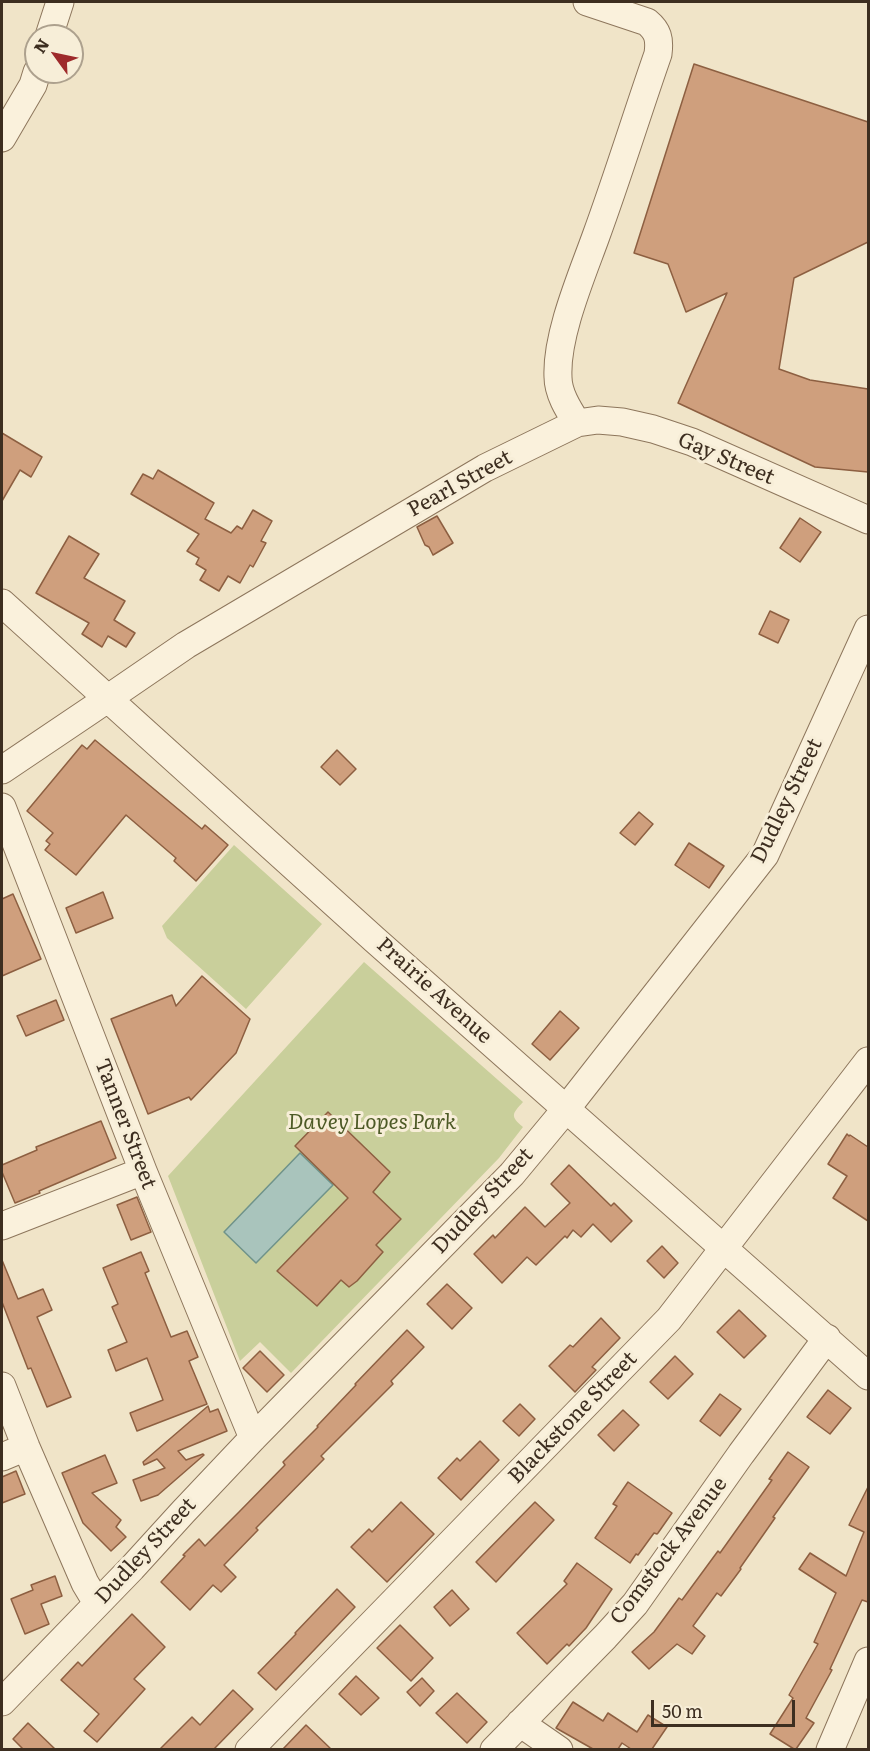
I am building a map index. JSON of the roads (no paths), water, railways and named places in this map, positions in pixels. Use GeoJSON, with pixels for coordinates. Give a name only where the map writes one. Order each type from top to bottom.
{"type":"FeatureCollection","features":[{"type":"Feature","properties":{"kind":"street"},"geometry":{"type":"LineString","coordinates":[[53,24],[60,2]]}},
{"type":"Feature","properties":{"kind":"street"},"geometry":{"type":"LineString","coordinates":[[577,423],[566,407],[558,379],[558,359],[579,284],[660,45],[654,27],[647,21],[587,2]]}},
{"type":"Feature","properties":{"kind":"street"},"geometry":{"type":"LineString","coordinates":[[2,138],[33,84]]}},
{"type":"Feature","properties":{"kind":"street","name":"Gay Street"},"geometry":{"type":"LineString","coordinates":[[577,423],[598,420],[622,422],[682,439],[868,520]]}},
{"type":"Feature","properties":{"kind":"street","name":"Pearl Street"},"geometry":{"type":"LineString","coordinates":[[2,770],[186,645],[485,468],[577,423]]}},
{"type":"Feature","properties":{"kind":"street","name":"Prairie Avenue"},"geometry":{"type":"LineString","coordinates":[[2,603],[566,1109],[868,1376]]}},
{"type":"Feature","properties":{"kind":"street","name":"Dudley Street"},"geometry":{"type":"LineString","coordinates":[[2,1702],[254,1438],[512,1174],[566,1109],[765,855],[868,629]]}},
{"type":"Feature","properties":{"kind":"street","name":"Tanner Street"},"geometry":{"type":"LineString","coordinates":[[2,807],[143,1171],[254,1438]]}},
{"type":"Feature","properties":{"kind":"street","name":"Blackstone Street"},"geometry":{"type":"LineString","coordinates":[[249,1749],[669,1319],[868,1060]]}},
{"type":"Feature","properties":{"kind":"street"},"geometry":{"type":"LineString","coordinates":[[2,1226],[143,1171]]}},
{"type":"Feature","properties":{"kind":"street","name":"Comstock Avenue"},"geometry":{"type":"LineString","coordinates":[[494,1749],[635,1604],[741,1454],[827,1338]]}},
{"type":"Feature","properties":{"kind":"street"},"geometry":{"type":"LineString","coordinates":[[2,1386],[14,1452],[97,1603]]}},
{"type":"Feature","properties":{"kind":"street"},"geometry":{"type":"LineString","coordinates":[[830,1749],[868,1661]]}},
{"type":"Feature","properties":{"kind":"street"},"geometry":{"type":"LineString","coordinates":[[520,1723],[559,1749]]}},
{"type":"Feature","properties":{"kind":"water"},"geometry":{"type":"Polygon","coordinates":[[[300,1153],[333,1185],[256,1263],[224,1232],[300,1153]]]}},
{"type":"Feature","properties":{"kind":"park label","name":"Davey Lopes Park"},"geometry":{"type":"Point","coordinates":[372,1123]}}]}
